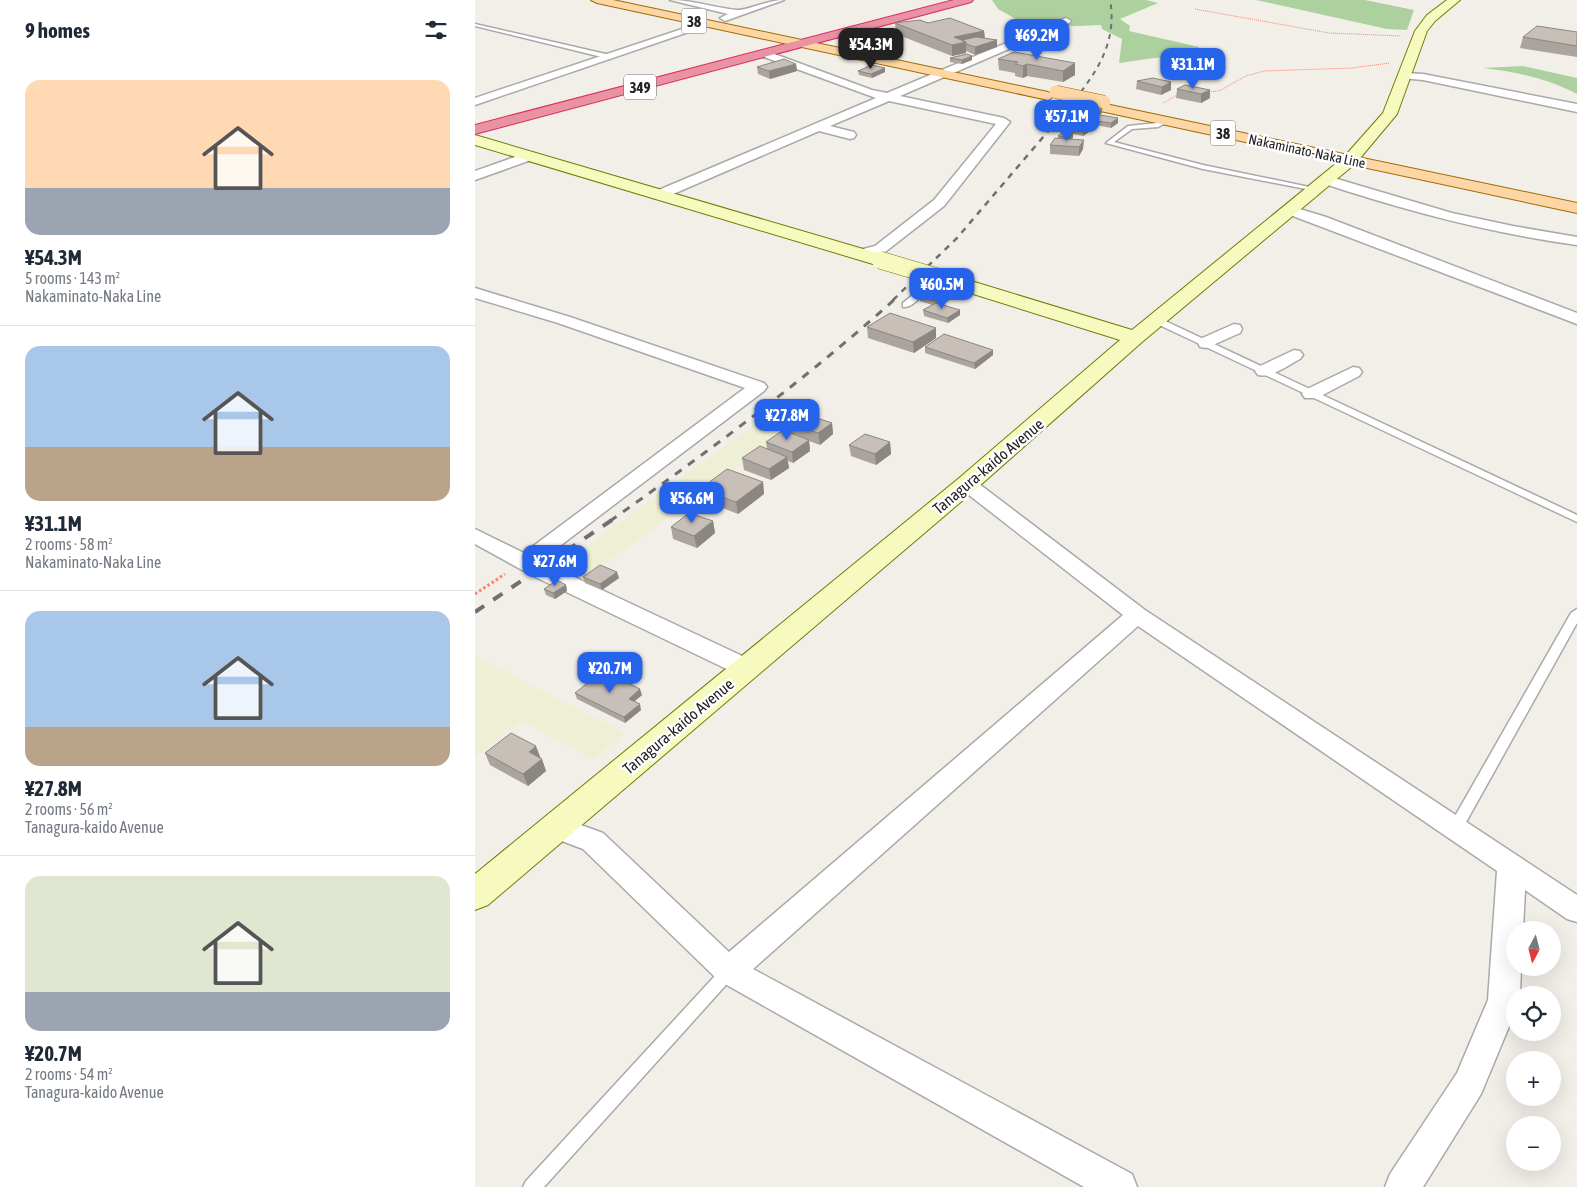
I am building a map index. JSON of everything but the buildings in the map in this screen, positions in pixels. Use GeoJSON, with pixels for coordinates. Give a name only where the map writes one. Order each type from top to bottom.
{"type":"FeatureCollection","features":[{"type":"Feature","properties":{"kind":"highway","name":"349"},"geometry":{"type":"LineString","coordinates":[[475,125],[950,0]]}},
{"type":"Feature","properties":{"kind":"highway","name":"349"},"geometry":{"type":"LineString","coordinates":[[475,130],[765,54],[799,41],[818,41],[967,0]]}},
{"type":"Feature","properties":{"kind":"main road","name":"Nakaminato-Naka Line"},"geometry":{"type":"LineString","coordinates":[[597,0],[712,22]]}},
{"type":"Feature","properties":{"kind":"main road","name":"Nakaminato-Naka Line"},"geometry":{"type":"LineString","coordinates":[[620,0],[799,41],[1353,157],[1577,208]]}},
{"type":"Feature","properties":{"kind":"main road","name":"Nakaminato-Naka Line"},"geometry":{"type":"LineString","coordinates":[[818,41],[949,72]]}},
{"type":"Feature","properties":{"kind":"main road","name":"Nakaminato-Naka Line"},"geometry":{"type":"LineString","coordinates":[[1100,104],[1166,121],[1577,200]]}},
{"type":"Feature","properties":{"kind":"street"},"geometry":{"type":"LineString","coordinates":[[675,0],[739,13]]}},
{"type":"Feature","properties":{"kind":"street"},"geometry":{"type":"LineString","coordinates":[[475,102],[779,0]]}},
{"type":"Feature","properties":{"kind":"street","name":"Tanagura-kaido Avenue"},"geometry":{"type":"LineString","coordinates":[[475,895],[967,484],[1135,338],[1353,157],[1390,114],[1419,36],[1431,18],[1454,0]]}},
{"type":"Feature","properties":{"kind":"street"},"geometry":{"type":"LineString","coordinates":[[659,194],[1066,21]]}},
{"type":"Feature","properties":{"kind":"street"},"geometry":{"type":"LineString","coordinates":[[765,54],[869,93],[1004,122],[939,203],[880,249],[860,254]]}},
{"type":"Feature","properties":{"kind":"street"},"geometry":{"type":"LineString","coordinates":[[1407,69],[1423,77],[1577,108]]}},
{"type":"Feature","properties":{"kind":"street"},"geometry":{"type":"LineString","coordinates":[[818,127],[850,134]]}},
{"type":"Feature","properties":{"kind":"street"},"geometry":{"type":"LineString","coordinates":[[475,140],[967,286],[1135,338]]}},
{"type":"Feature","properties":{"kind":"street"},"geometry":{"type":"LineString","coordinates":[[475,176],[529,156]]}},
{"type":"Feature","properties":{"kind":"street"},"geometry":{"type":"LineString","coordinates":[[1321,185],[1454,219],[1538,236],[1577,240]]}},
{"type":"Feature","properties":{"kind":"street"},"geometry":{"type":"LineString","coordinates":[[1290,210],[1321,220],[1577,319]]}},
{"type":"Feature","properties":{"kind":"street"},"geometry":{"type":"LineString","coordinates":[[475,294],[564,320],[758,387],[525,562]]}},
{"type":"Feature","properties":{"kind":"street"},"geometry":{"type":"LineString","coordinates":[[1558,312],[1577,302]]}},
{"type":"Feature","properties":{"kind":"street"},"geometry":{"type":"LineString","coordinates":[[1206,343],[1234,329]]}},
{"type":"Feature","properties":{"kind":"street"},"geometry":{"type":"LineString","coordinates":[[1264,371],[1295,355]]}},
{"type":"Feature","properties":{"kind":"street"},"geometry":{"type":"LineString","coordinates":[[1311,394],[1353,372]]}},
{"type":"Feature","properties":{"kind":"street"},"geometry":{"type":"LineString","coordinates":[[967,484],[1137,615],[1577,910]]}},
{"type":"Feature","properties":{"kind":"street"},"geometry":{"type":"LineString","coordinates":[[475,535],[525,562],[746,668]]}},
{"type":"Feature","properties":{"kind":"street"},"geometry":{"type":"LineString","coordinates":[[729,971],[1137,615]]}},
{"type":"Feature","properties":{"kind":"street"},"geometry":{"type":"LineString","coordinates":[[556,827],[593,841],[729,971],[1119,1187]]}},
{"type":"Feature","properties":{"kind":"street"},"geometry":{"type":"LineString","coordinates":[[1403,1187],[1469,1083],[1504,1000],[1512,866]]}},
{"type":"Feature","properties":{"kind":"lane"},"geometry":{"type":"LineString","coordinates":[[475,25],[610,57]]}},
{"type":"Feature","properties":{"kind":"lane"},"geometry":{"type":"LineString","coordinates":[[1166,121],[1158,125],[1130,127],[1109,143],[1203,167],[1321,185]]}},
{"type":"Feature","properties":{"kind":"lane"},"geometry":{"type":"LineString","coordinates":[[906,305],[929,286],[967,286]]}},
{"type":"Feature","properties":{"kind":"lane"},"geometry":{"type":"LineString","coordinates":[[1157,320],[1577,518]]}},
{"type":"Feature","properties":{"kind":"lane"},"geometry":{"type":"LineString","coordinates":[[1455,830],[1577,613]]}},
{"type":"Feature","properties":{"kind":"lane"},"geometry":{"type":"LineString","coordinates":[[532,1187],[729,971]]}},
{"type":"Feature","properties":{"kind":"path"},"geometry":{"type":"LineString","coordinates":[[1195,8],[1329,33],[1419,36]]}},
{"type":"Feature","properties":{"kind":"path"},"geometry":{"type":"LineString","coordinates":[[1204,92],[1214,93],[1222,90],[1251,74],[1289,68],[1407,69]]}},
{"type":"Feature","properties":{"kind":"path"},"geometry":{"type":"LineString","coordinates":[[1156,107],[1182,92]]}},
{"type":"Feature","properties":{"kind":"path"},"geometry":{"type":"LineString","coordinates":[[475,594],[525,562]]}},
{"type":"Feature","properties":{"kind":"green space"},"geometry":{"type":"Polygon","coordinates":[[[992,0],[1146,0],[1158,3],[1120,19],[1130,26],[1129,31],[1199,47],[1198,52],[1119,63],[1122,39],[1102,29],[1101,25],[1032,28],[998,9],[992,0]]]}},
{"type":"Feature","properties":{"kind":"green space"},"geometry":{"type":"Polygon","coordinates":[[[1256,0],[1365,0],[1414,10],[1407,30],[1387,29],[1256,0]]]}},
{"type":"Feature","properties":{"kind":"green space"},"geometry":{"type":"Polygon","coordinates":[[[1523,66],[1577,78],[1577,94],[1566,88],[1531,76],[1483,68],[1523,66]]]}},
{"type":"Feature","properties":{"kind":"green space"},"geometry":{"type":"Polygon","coordinates":[[[768,414],[799,423],[581,581],[555,570],[768,414]]]}},
{"type":"Feature","properties":{"kind":"green space"},"geometry":{"type":"Polygon","coordinates":[[[475,656],[625,733],[593,760],[522,721],[475,757],[475,656]]]}},
{"type":"Feature","properties":{"kind":"railway"},"geometry":{"type":"LineString","coordinates":[[1049,130],[1085,86],[1104,55],[1112,20],[1110,0]]}},
{"type":"Feature","properties":{"kind":"railway"},"geometry":{"type":"LineString","coordinates":[[893,300],[957,238],[1050,129]]}},
{"type":"Feature","properties":{"kind":"railway"},"geometry":{"type":"LineString","coordinates":[[610,521],[792,386],[895,299]]}},
{"type":"Feature","properties":{"kind":"railway"},"geometry":{"type":"LineString","coordinates":[[475,612],[612,520]]}}]}
